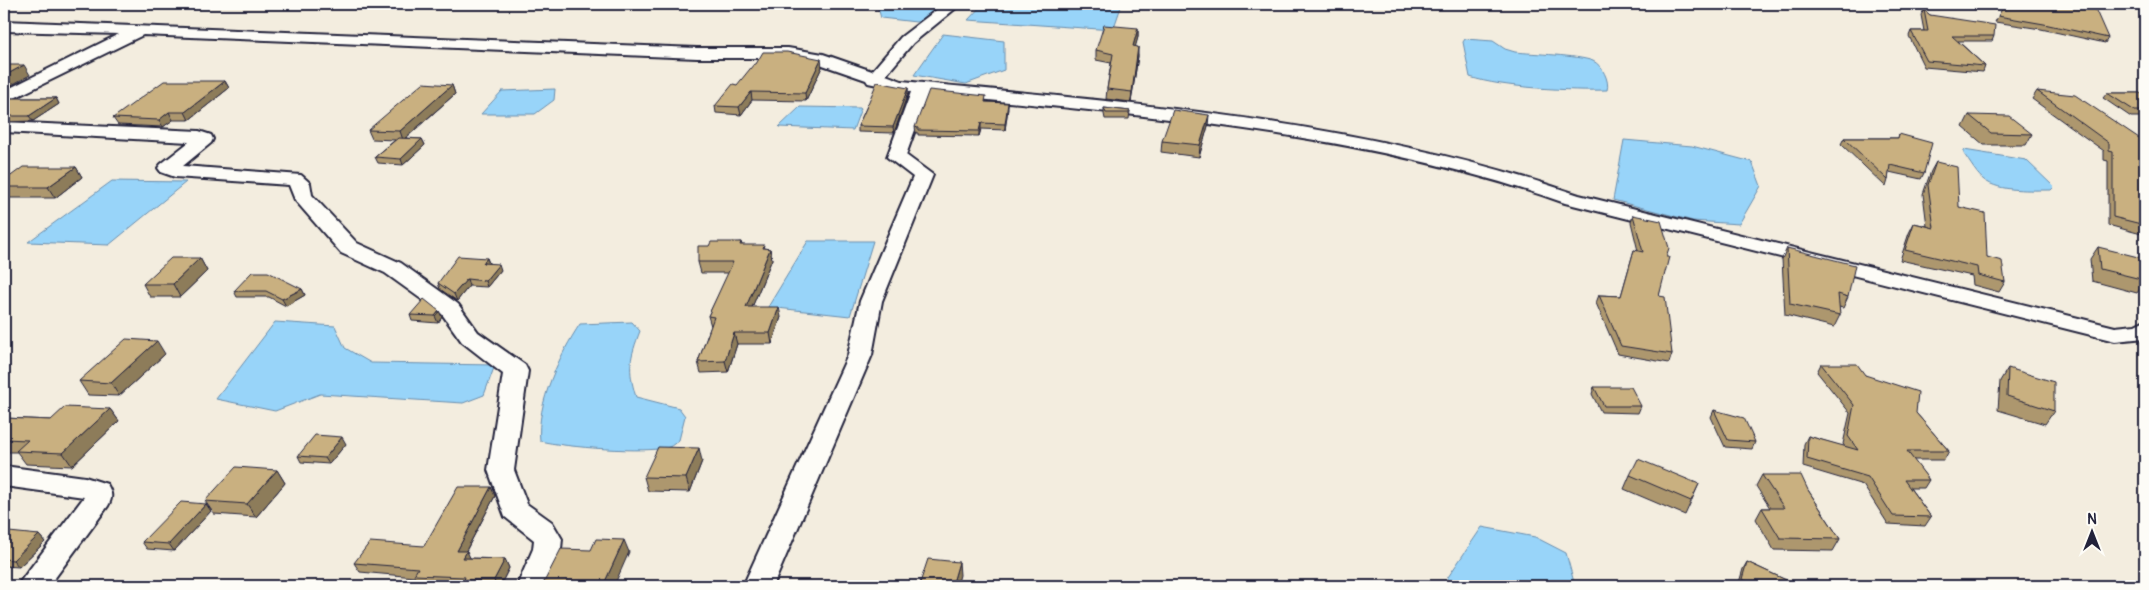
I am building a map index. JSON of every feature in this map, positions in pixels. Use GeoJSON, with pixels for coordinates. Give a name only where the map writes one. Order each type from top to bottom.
{"type":"FeatureCollection","features":[{"type":"Feature","properties":{"kind":"street"},"geometry":{"type":"LineString","coordinates":[[874,79],[907,40],[952,4]]}},
{"type":"Feature","properties":{"kind":"street"},"geometry":{"type":"LineString","coordinates":[[4,26],[697,53],[788,53],[817,57],[874,79],[900,86],[1127,108],[1293,132],[1416,156],[1529,184],[1572,199],[2115,334],[2145,331],[2145,328]]}},
{"type":"Feature","properties":{"kind":"street"},"geometry":{"type":"LineString","coordinates":[[4,98],[140,30]]}},
{"type":"Feature","properties":{"kind":"street"},"geometry":{"type":"LineString","coordinates":[[758,586],[860,355],[870,301],[923,175],[896,157],[921,89]]}},
{"type":"Feature","properties":{"kind":"street"},"geometry":{"type":"LineString","coordinates":[[4,127],[48,131],[199,137],[204,139],[168,168],[175,171],[294,179],[300,183],[302,196],[350,248],[393,268],[450,310],[470,337],[516,371],[501,470],[515,510],[542,530],[548,539],[547,549],[532,586]]}},
{"type":"Feature","properties":{"kind":"street"},"geometry":{"type":"LineString","coordinates":[[4,476],[85,487],[97,491],[98,499],[32,586]]}},
{"type":"Feature","properties":{"kind":"water"},"geometry":{"type":"Polygon","coordinates":[[[877,4],[947,4],[930,20],[916,22],[881,18],[877,4]]]}},
{"type":"Feature","properties":{"kind":"water"},"geometry":{"type":"Polygon","coordinates":[[[983,4],[1122,4],[1113,30],[968,20],[983,4]]]}},
{"type":"Feature","properties":{"kind":"water"},"geometry":{"type":"Polygon","coordinates":[[[943,34],[1004,41],[1004,70],[966,84],[914,75],[943,34]]]}},
{"type":"Feature","properties":{"kind":"water"},"geometry":{"type":"Polygon","coordinates":[[[1465,39],[1493,41],[1505,49],[1515,52],[1566,56],[1593,61],[1605,74],[1607,90],[1518,86],[1470,77],[1463,42],[1465,39]]]}},
{"type":"Feature","properties":{"kind":"water"},"geometry":{"type":"Polygon","coordinates":[[[555,89],[554,100],[535,114],[481,114],[502,91],[555,89]]]}},
{"type":"Feature","properties":{"kind":"water"},"geometry":{"type":"Polygon","coordinates":[[[800,107],[861,108],[853,130],[779,127],[800,107]]]}},
{"type":"Feature","properties":{"kind":"water"},"geometry":{"type":"Polygon","coordinates":[[[1624,140],[1692,146],[1752,162],[1761,186],[1739,224],[1693,221],[1613,200],[1624,140]]]}},
{"type":"Feature","properties":{"kind":"water"},"geometry":{"type":"Polygon","coordinates":[[[1964,150],[2026,160],[2054,187],[2051,190],[2025,190],[1998,187],[1982,178],[1976,172],[1964,154],[1964,150]]]}},
{"type":"Feature","properties":{"kind":"water"},"geometry":{"type":"Polygon","coordinates":[[[112,181],[186,182],[109,245],[28,242],[112,181]]]}},
{"type":"Feature","properties":{"kind":"water"},"geometry":{"type":"Polygon","coordinates":[[[808,241],[873,241],[850,316],[768,307],[808,241]]]}},
{"type":"Feature","properties":{"kind":"water"},"geometry":{"type":"Polygon","coordinates":[[[275,322],[335,326],[345,348],[371,363],[495,365],[484,395],[463,403],[320,394],[275,411],[216,399],[275,322]]]}},
{"type":"Feature","properties":{"kind":"water"},"geometry":{"type":"Polygon","coordinates":[[[632,322],[640,331],[631,363],[631,378],[636,397],[679,408],[685,416],[679,440],[669,447],[643,450],[586,447],[540,441],[542,411],[551,380],[572,336],[580,324],[632,322]]]}},
{"type":"Feature","properties":{"kind":"water"},"geometry":{"type":"Polygon","coordinates":[[[1482,527],[1535,537],[1566,553],[1575,586],[1442,586],[1482,527]]]}},
{"type":"Feature","properties":{"kind":"building"},"geometry":{"type":"Polygon","coordinates":[[[2005,4],[2093,4],[2108,38],[1998,16],[2005,4]]]}},
{"type":"Feature","properties":{"kind":"building"},"geometry":{"type":"Polygon","coordinates":[[[1924,10],[1930,15],[1995,25],[1994,36],[1952,36],[1985,66],[1927,61],[1911,31],[1928,31],[1924,10]]]}},
{"type":"Feature","properties":{"kind":"building"},"geometry":{"type":"Polygon","coordinates":[[[1104,25],[1138,28],[1133,46],[1138,47],[1132,92],[1107,89],[1113,54],[1096,50],[1104,25]]]}},
{"type":"Feature","properties":{"kind":"building"},"geometry":{"type":"Polygon","coordinates":[[[763,52],[787,52],[821,59],[805,93],[751,92],[739,107],[715,106],[733,84],[737,85],[756,64],[763,52]]]}},
{"type":"Feature","properties":{"kind":"building"},"geometry":{"type":"Polygon","coordinates":[[[4,65],[24,65],[4,76],[4,65]]]}},
{"type":"Feature","properties":{"kind":"building"},"geometry":{"type":"Polygon","coordinates":[[[164,81],[225,81],[185,112],[169,112],[159,120],[113,118],[164,81]]]}},
{"type":"Feature","properties":{"kind":"building"},"geometry":{"type":"Polygon","coordinates":[[[877,82],[908,88],[893,127],[858,126],[867,106],[877,82]]]}},
{"type":"Feature","properties":{"kind":"building"},"geometry":{"type":"Polygon","coordinates":[[[423,83],[452,85],[400,131],[368,130],[423,83]]]}},
{"type":"Feature","properties":{"kind":"building"},"geometry":{"type":"Polygon","coordinates":[[[929,90],[986,96],[985,102],[1008,103],[1005,124],[981,123],[979,131],[918,130],[915,127],[929,90]]]}},
{"type":"Feature","properties":{"kind":"building"},"geometry":{"type":"Polygon","coordinates":[[[2037,91],[2075,95],[2145,142],[2145,160],[2142,159],[2141,194],[2145,195],[2145,225],[2113,217],[2113,152],[2109,151],[2109,143],[2037,91]]]}},
{"type":"Feature","properties":{"kind":"building"},"geometry":{"type":"Polygon","coordinates":[[[2107,93],[2145,93],[2145,111],[2135,111],[2107,93]]]}},
{"type":"Feature","properties":{"kind":"building"},"geometry":{"type":"Polygon","coordinates":[[[4,98],[56,98],[29,116],[4,116],[4,98]]]}},
{"type":"Feature","properties":{"kind":"building"},"geometry":{"type":"Polygon","coordinates":[[[1104,108],[1130,111],[1129,113],[1106,113],[1104,108]]]}},
{"type":"Feature","properties":{"kind":"building"},"geometry":{"type":"Polygon","coordinates":[[[1173,110],[1209,115],[1200,145],[1162,141],[1173,110]]]}},
{"type":"Feature","properties":{"kind":"building"},"geometry":{"type":"Polygon","coordinates":[[[1969,115],[2009,116],[2032,134],[1991,133],[1969,115]]]}},
{"type":"Feature","properties":{"kind":"building"},"geometry":{"type":"Polygon","coordinates":[[[1899,134],[1932,143],[1924,173],[1890,165],[1888,180],[1844,138],[1898,138],[1899,134]]]}},
{"type":"Feature","properties":{"kind":"building"},"geometry":{"type":"Polygon","coordinates":[[[398,138],[422,139],[401,159],[375,157],[398,138]]]}},
{"type":"Feature","properties":{"kind":"building"},"geometry":{"type":"Polygon","coordinates":[[[1936,162],[1957,167],[1959,207],[1985,213],[1987,257],[2002,261],[2005,282],[1978,275],[1977,267],[1905,250],[1914,223],[1934,228],[1928,185],[1936,162]]]}},
{"type":"Feature","properties":{"kind":"building"},"geometry":{"type":"Polygon","coordinates":[[[23,167],[76,167],[48,187],[4,187],[4,181],[23,167]]]}},
{"type":"Feature","properties":{"kind":"building"},"geometry":{"type":"Polygon","coordinates":[[[1633,215],[1661,221],[1669,248],[1666,257],[1669,257],[1659,296],[1665,297],[1672,354],[1621,346],[1599,295],[1621,296],[1634,250],[1643,252],[1633,215]]]}},
{"type":"Feature","properties":{"kind":"building"},"geometry":{"type":"Polygon","coordinates":[[[711,242],[741,242],[740,245],[764,245],[763,248],[770,249],[746,307],[779,307],[770,333],[734,333],[725,361],[698,362],[714,317],[708,316],[733,262],[698,262],[698,246],[709,246],[711,242]]]}},
{"type":"Feature","properties":{"kind":"building"},"geometry":{"type":"Polygon","coordinates":[[[2098,247],[2142,258],[2145,280],[2100,269],[2098,247]]]}},
{"type":"Feature","properties":{"kind":"building"},"geometry":{"type":"Polygon","coordinates":[[[1787,248],[1855,265],[1848,297],[1838,294],[1840,315],[1790,304],[1787,248]]]}},
{"type":"Feature","properties":{"kind":"building"},"geometry":{"type":"Polygon","coordinates":[[[458,256],[487,258],[483,263],[499,264],[485,281],[467,279],[454,294],[438,283],[458,256]]]}},
{"type":"Feature","properties":{"kind":"building"},"geometry":{"type":"Polygon","coordinates":[[[171,258],[200,258],[173,284],[143,284],[171,258]]]}},
{"type":"Feature","properties":{"kind":"building"},"geometry":{"type":"Polygon","coordinates":[[[252,272],[268,272],[302,289],[282,299],[266,291],[234,291],[252,272]]]}},
{"type":"Feature","properties":{"kind":"building"},"geometry":{"type":"Polygon","coordinates":[[[424,299],[439,311],[435,316],[410,315],[424,299]]]}},
{"type":"Feature","properties":{"kind":"building"},"geometry":{"type":"Polygon","coordinates":[[[126,339],[157,341],[111,383],[79,381],[126,339]]]}},
{"type":"Feature","properties":{"kind":"building"},"geometry":{"type":"Polygon","coordinates":[[[1821,364],[1857,364],[1865,375],[1918,392],[1916,413],[1949,451],[1907,451],[1929,480],[1904,480],[1931,517],[1893,516],[1868,477],[1807,459],[1808,436],[1858,450],[1848,436],[1854,405],[1821,364]]]}},
{"type":"Feature","properties":{"kind":"building"},"geometry":{"type":"Polygon","coordinates":[[[2008,368],[2054,382],[2054,411],[2007,396],[2008,368]]]}},
{"type":"Feature","properties":{"kind":"building"},"geometry":{"type":"Polygon","coordinates":[[[1594,387],[1631,387],[1641,406],[1604,406],[1594,387]]]}},
{"type":"Feature","properties":{"kind":"building"},"geometry":{"type":"Polygon","coordinates":[[[65,407],[110,409],[63,453],[16,451],[28,440],[4,439],[4,418],[51,420],[65,407]]]}},
{"type":"Feature","properties":{"kind":"building"},"geometry":{"type":"Polygon","coordinates":[[[1714,410],[1744,418],[1755,442],[1728,440],[1714,410]]]}},
{"type":"Feature","properties":{"kind":"building"},"geometry":{"type":"Polygon","coordinates":[[[315,435],[342,437],[325,458],[298,456],[315,435]]]}},
{"type":"Feature","properties":{"kind":"building"},"geometry":{"type":"Polygon","coordinates":[[[658,447],[699,448],[686,478],[644,477],[658,447]]]}},
{"type":"Feature","properties":{"kind":"building"},"geometry":{"type":"Polygon","coordinates":[[[1638,459],[1699,484],[1691,501],[1630,475],[1638,459]]]}},
{"type":"Feature","properties":{"kind":"building"},"geometry":{"type":"Polygon","coordinates":[[[236,467],[277,470],[247,504],[205,501],[236,467]]]}},
{"type":"Feature","properties":{"kind":"building"},"geometry":{"type":"Polygon","coordinates":[[[1762,475],[1801,475],[1808,490],[1840,539],[1780,538],[1762,508],[1784,508],[1762,475]]]}},
{"type":"Feature","properties":{"kind":"building"},"geometry":{"type":"Polygon","coordinates":[[[458,487],[491,487],[457,551],[467,551],[463,558],[505,559],[494,580],[464,580],[465,577],[414,575],[418,568],[354,563],[370,542],[424,546],[458,487]]]}},
{"type":"Feature","properties":{"kind":"building"},"geometry":{"type":"Polygon","coordinates":[[[181,502],[206,504],[169,544],[142,542],[181,502]]]}},
{"type":"Feature","properties":{"kind":"building"},"geometry":{"type":"Polygon","coordinates":[[[9,532],[39,535],[13,560],[4,559],[4,537],[9,532]]]}},
{"type":"Feature","properties":{"kind":"building"},"geometry":{"type":"Polygon","coordinates":[[[596,539],[624,540],[603,586],[542,586],[561,549],[591,550],[596,539]]]}},
{"type":"Feature","properties":{"kind":"building"},"geometry":{"type":"Polygon","coordinates":[[[928,559],[959,562],[952,586],[919,586],[928,559]]]}},
{"type":"Feature","properties":{"kind":"building"},"geometry":{"type":"Polygon","coordinates":[[[1747,562],[1799,586],[1752,586],[1753,584],[1742,579],[1747,562]]]}}]}
